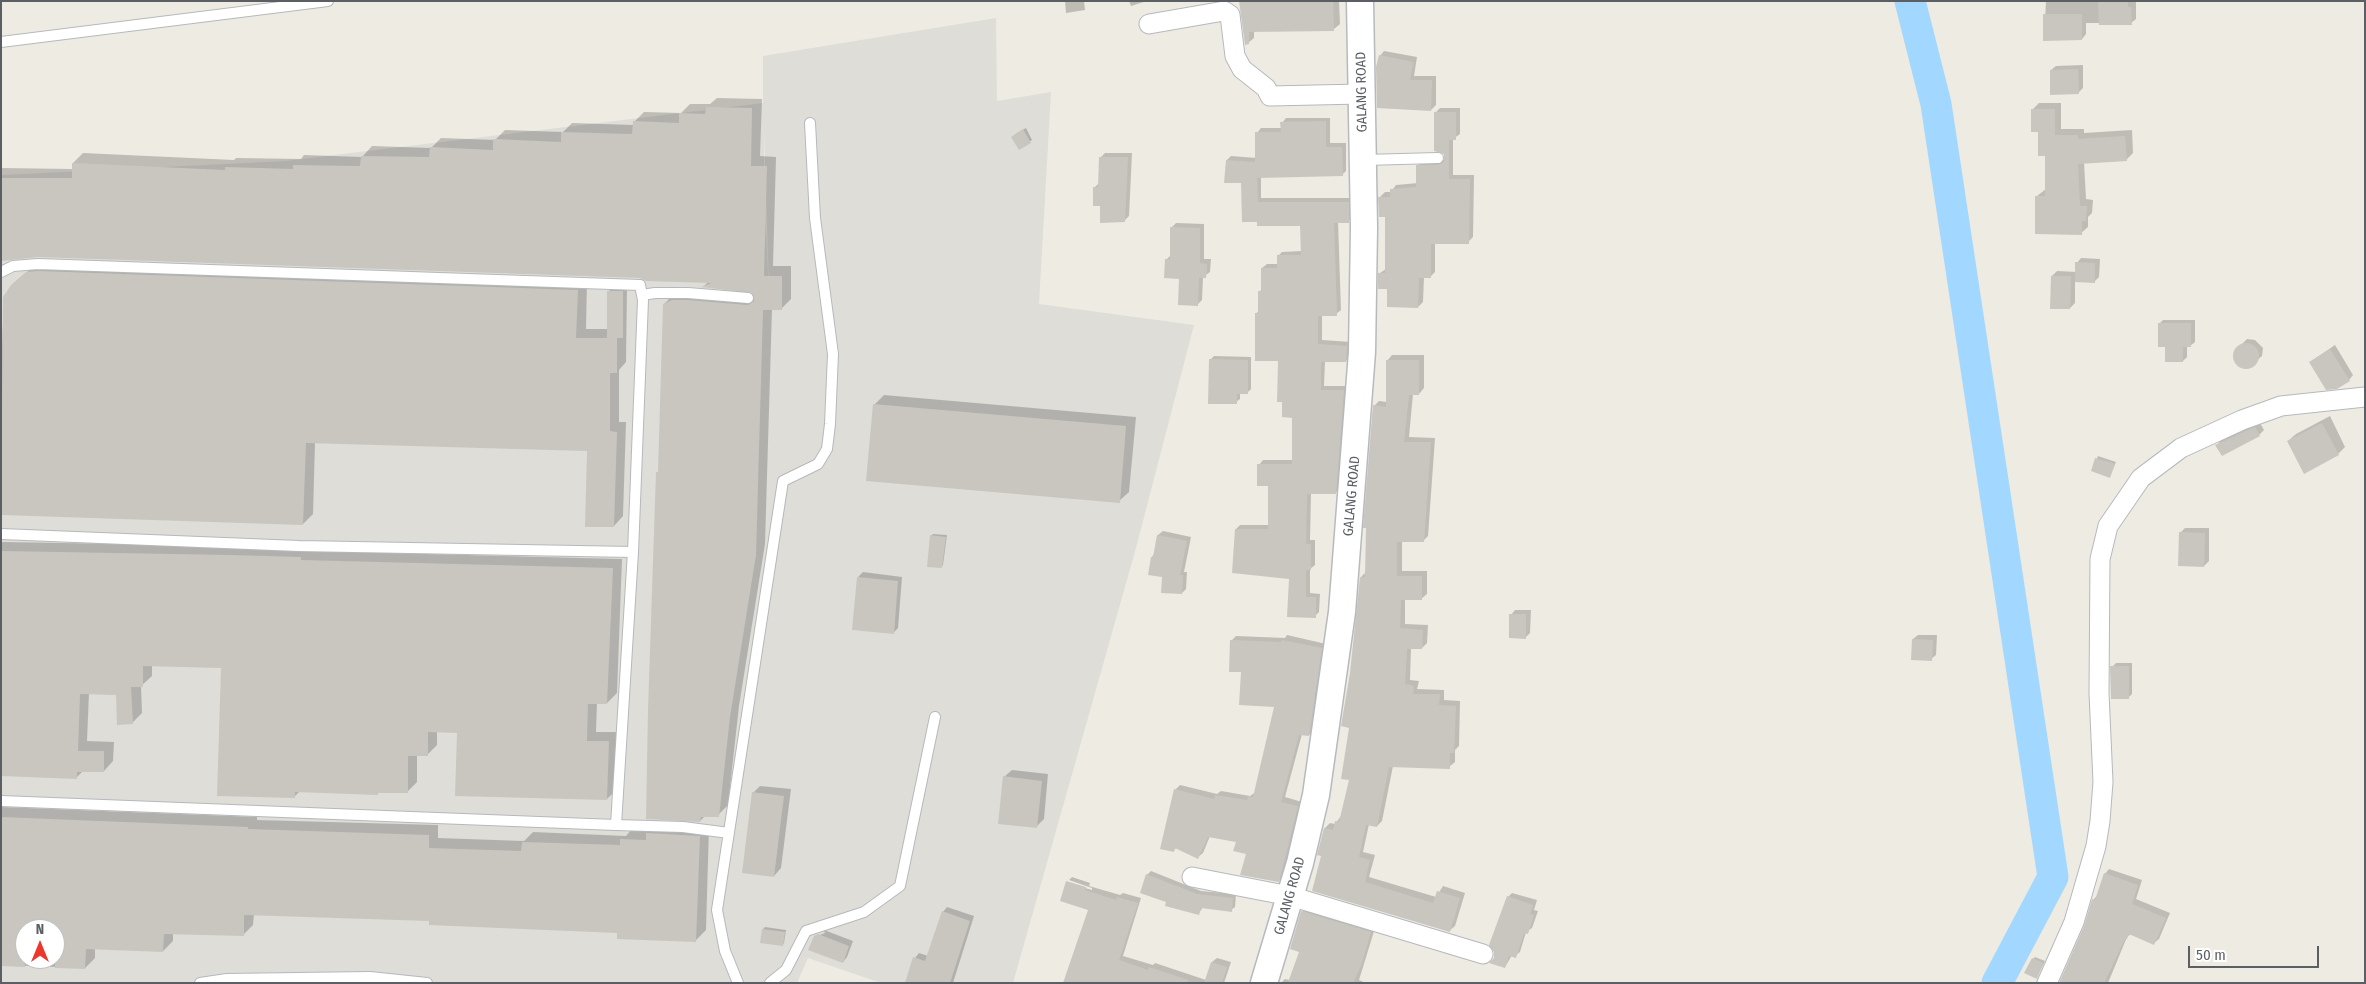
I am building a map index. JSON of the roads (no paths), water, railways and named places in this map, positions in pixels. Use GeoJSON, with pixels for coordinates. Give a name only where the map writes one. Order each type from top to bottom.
{"type":"FeatureCollection","features":[{"type":"Feature","properties":{"kind":"street","name":"GALANG ROAD"},"geometry":{"type":"LineString","coordinates":[[1264,983],[1290,896],[1316,795],[1342,612],[1362,352],[1363,160],[1360,1]]}},
{"type":"Feature","properties":{"kind":"street"},"geometry":{"type":"LineString","coordinates":[[1149,24],[1224,11],[1230,15],[1236,56],[1242,69],[1266,88],[1270,96],[1361,94]]}},
{"type":"Feature","properties":{"kind":"street"},"geometry":{"type":"LineString","coordinates":[[2047,983],[2074,922],[2096,846],[2100,821],[2103,782],[2099,694],[2100,559],[2108,526],[2141,478],[2181,448],[2242,420],[2281,406],[2365,397]]}},
{"type":"Feature","properties":{"kind":"street"},"geometry":{"type":"LineString","coordinates":[[1192,878],[1290,896],[1483,954]]}},
{"type":"Feature","properties":{"kind":"lane"},"geometry":{"type":"LineString","coordinates":[[1,42],[328,1]]}},
{"type":"Feature","properties":{"kind":"lane"},"geometry":{"type":"LineString","coordinates":[[738,983],[725,951],[717,910],[783,480],[818,464],[827,449],[830,424],[833,354],[814,218],[810,123]]}},
{"type":"Feature","properties":{"kind":"lane"},"geometry":{"type":"LineString","coordinates":[[1363,160],[1438,158]]}},
{"type":"Feature","properties":{"kind":"lane"},"geometry":{"type":"LineString","coordinates":[[1,272],[13,266],[38,264],[640,285],[642,295],[633,552],[616,824]]}},
{"type":"Feature","properties":{"kind":"lane"},"geometry":{"type":"LineString","coordinates":[[642,295],[688,293],[748,298]]}},
{"type":"Feature","properties":{"kind":"lane"},"geometry":{"type":"LineString","coordinates":[[1,534],[299,546],[633,552]]}},
{"type":"Feature","properties":{"kind":"lane"},"geometry":{"type":"LineString","coordinates":[[770,983],[786,970],[806,931],[864,912],[900,886],[935,718]]}},
{"type":"Feature","properties":{"kind":"lane"},"geometry":{"type":"LineString","coordinates":[[1,801],[616,824],[683,827],[729,833]]}},
{"type":"Feature","properties":{"kind":"lane"},"geometry":{"type":"LineString","coordinates":[[200,983],[227,979],[370,977],[427,983]]}},
{"type":"Feature","properties":{"kind":"waterway"},"geometry":{"type":"LineString","coordinates":[[1910,1],[1936,104],[2053,877],[1997,983]]}}]}
